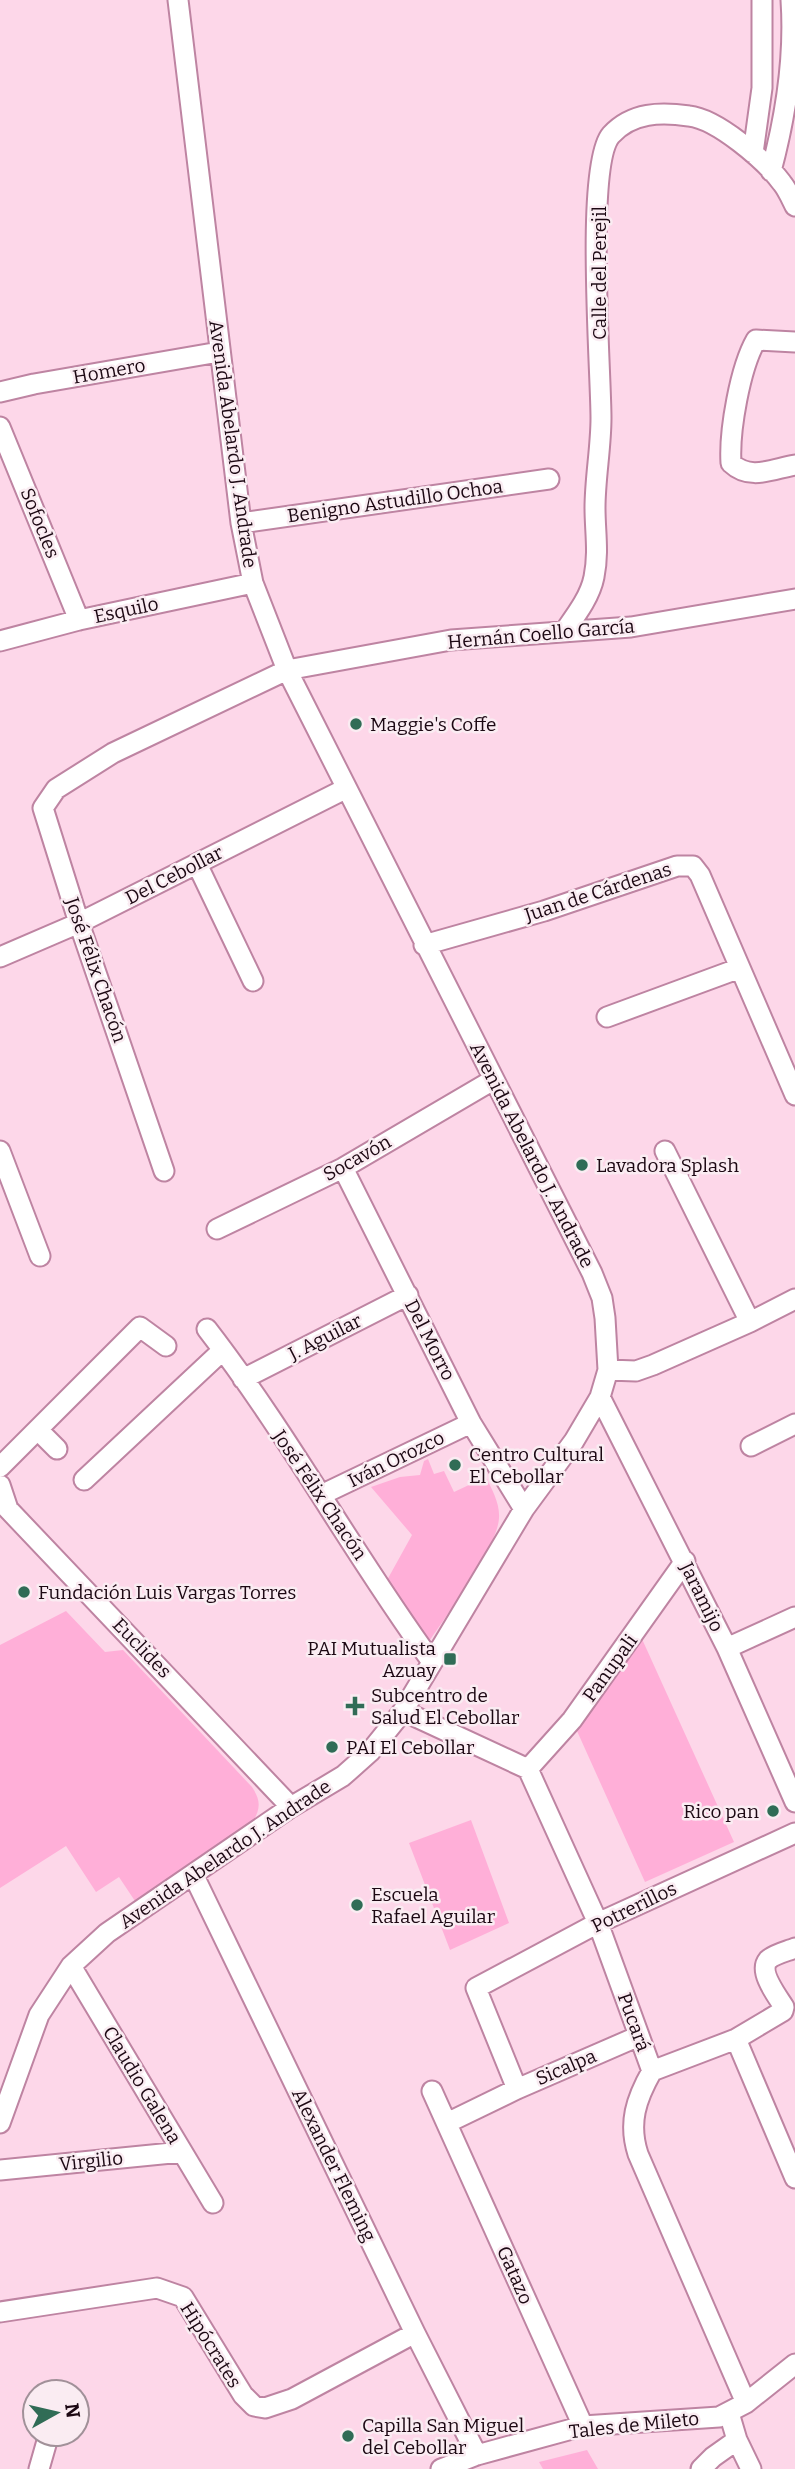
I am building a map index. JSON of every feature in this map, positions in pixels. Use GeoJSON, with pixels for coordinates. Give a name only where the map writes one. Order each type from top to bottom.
{"type":"FeatureCollection","features":[{"type":"Feature","properties":{"kind":"street","name":"Avenida Abelardo J. Andrade"},"geometry":{"type":"LineString","coordinates":[[0,2123],[39,2015],[71,1966],[107,1933],[291,1807],[343,1776],[370,1752],[403,1711],[524,1509],[574,1441],[600,1397],[608,1370],[602,1298],[592,1273],[345,789],[287,670],[253,583],[241,523],[219,352],[178,0]]}},
{"type":"Feature","properties":{"kind":"street"},"geometry":{"type":"LineString","coordinates":[[753,153],[762,88],[762,0]]}},
{"type":"Feature","properties":{"kind":"street"},"geometry":{"type":"LineString","coordinates":[[771,171],[790,89],[790,0]]}},
{"type":"Feature","properties":{"kind":"street","name":"Calle del Perejil"},"geometry":{"type":"LineString","coordinates":[[564,632],[587,597],[597,557],[595,509],[601,421],[597,213],[601,157],[610,136],[630,121],[645,115],[663,113],[698,117],[744,144],[782,183],[795,206]]}},
{"type":"Feature","properties":{"kind":"street"},"geometry":{"type":"LineString","coordinates":[[795,342],[756,340],[748,355],[730,442],[731,463],[739,471],[748,474],[795,465]]}},
{"type":"Feature","properties":{"kind":"street","name":"Homero"},"geometry":{"type":"LineString","coordinates":[[0,392],[219,352]]}},
{"type":"Feature","properties":{"kind":"street","name":"Sofocles"},"geometry":{"type":"LineString","coordinates":[[0,427],[79,620]]}},
{"type":"Feature","properties":{"kind":"street","name":"Benigno Astudillo Ochoa"},"geometry":{"type":"LineString","coordinates":[[241,523],[549,479]]}},
{"type":"Feature","properties":{"kind":"street","name":"Esquilo"},"geometry":{"type":"LineString","coordinates":[[0,641],[79,620],[253,583]]}},
{"type":"Feature","properties":{"kind":"street","name":"Hernán Coello García"},"geometry":{"type":"LineString","coordinates":[[43,808],[56,789],[113,753],[287,670],[451,640],[631,627],[795,598]]}},
{"type":"Feature","properties":{"kind":"street","name":"Del Cebollar"},"geometry":{"type":"LineString","coordinates":[[0,957],[79,923],[345,789]]}},
{"type":"Feature","properties":{"kind":"street","name":"José Félix Chacón"},"geometry":{"type":"LineString","coordinates":[[43,808],[79,923],[164,1171]]}},
{"type":"Feature","properties":{"kind":"street"},"geometry":{"type":"LineString","coordinates":[[197,864],[253,981]]}},
{"type":"Feature","properties":{"kind":"street","name":"Juan de Cárdenas"},"geometry":{"type":"LineString","coordinates":[[424,945],[544,911],[677,866],[693,866],[700,875],[795,1095]]}},
{"type":"Feature","properties":{"kind":"street"},"geometry":{"type":"LineString","coordinates":[[607,1017],[740,968]]}},
{"type":"Feature","properties":{"kind":"street","name":"Socavón"},"geometry":{"type":"LineString","coordinates":[[217,1229],[343,1168],[493,1080]]}},
{"type":"Feature","properties":{"kind":"street"},"geometry":{"type":"LineString","coordinates":[[0,1151],[40,1256]]}},
{"type":"Feature","properties":{"kind":"street"},"geometry":{"type":"LineString","coordinates":[[665,1151],[750,1322]]}},
{"type":"Feature","properties":{"kind":"street","name":"Del Morro"},"geometry":{"type":"LineString","coordinates":[[343,1168],[471,1423],[524,1509]]}},
{"type":"Feature","properties":{"kind":"street","name":"J. Aguilar"},"geometry":{"type":"LineString","coordinates":[[243,1379],[408,1295]]}},
{"type":"Feature","properties":{"kind":"street"},"geometry":{"type":"LineString","coordinates":[[608,1370],[636,1371],[750,1322],[795,1298]]}},
{"type":"Feature","properties":{"kind":"street"},"geometry":{"type":"LineString","coordinates":[[0,1467],[140,1327],[166,1346]]}},
{"type":"Feature","properties":{"kind":"street","name":"José Félix Chacón"},"geometry":{"type":"LineString","coordinates":[[207,1329],[321,1495],[397,1614],[432,1661]]}},
{"type":"Feature","properties":{"kind":"street"},"geometry":{"type":"LineString","coordinates":[[84,1479],[223,1350]]}},
{"type":"Feature","properties":{"kind":"street","name":"Jaramijo"},"geometry":{"type":"LineString","coordinates":[[600,1397],[727,1648],[795,1802]]}},
{"type":"Feature","properties":{"kind":"street","name":"Iván Orozco"},"geometry":{"type":"LineString","coordinates":[[321,1495],[471,1423]]}},
{"type":"Feature","properties":{"kind":"street"},"geometry":{"type":"LineString","coordinates":[[751,1446],[795,1424]]}},
{"type":"Feature","properties":{"kind":"street"},"geometry":{"type":"LineString","coordinates":[[38,1430],[57,1449]]}},
{"type":"Feature","properties":{"kind":"street","name":"Euclides"},"geometry":{"type":"LineString","coordinates":[[0,1485],[4,1511],[291,1807]]}},
{"type":"Feature","properties":{"kind":"street","name":"Panupali"},"geometry":{"type":"LineString","coordinates":[[528,1769],[572,1720],[685,1561]]}},
{"type":"Feature","properties":{"kind":"street"},"geometry":{"type":"LineString","coordinates":[[727,1648],[795,1617]]}},
{"type":"Feature","properties":{"kind":"street"},"geometry":{"type":"LineString","coordinates":[[403,1711],[528,1769]]}},
{"type":"Feature","properties":{"kind":"street","name":"Pucará"},"geometry":{"type":"LineString","coordinates":[[528,1769],[598,1923],[652,2071],[635,2107],[633,2138],[738,2408],[737,2440],[751,2469]]}},
{"type":"Feature","properties":{"kind":"street","name":"Potrerillos"},"geometry":{"type":"LineString","coordinates":[[476,1988],[598,1923],[795,1833]]}},
{"type":"Feature","properties":{"kind":"street","name":"Alexander Fleming"},"geometry":{"type":"LineString","coordinates":[[193,1874],[415,2333],[477,2455]]}},
{"type":"Feature","properties":{"kind":"street"},"geometry":{"type":"LineString","coordinates":[[652,2071],[736,2039],[783,2011],[784,2007],[767,1977],[766,1964],[769,1958],[795,1948]]}},
{"type":"Feature","properties":{"kind":"street","name":"Claudio Galena"},"geometry":{"type":"LineString","coordinates":[[71,1966],[213,2203]]}},
{"type":"Feature","properties":{"kind":"street","name":"Sicalpa"},"geometry":{"type":"LineString","coordinates":[[476,1988],[517,2089],[639,2036]]}},
{"type":"Feature","properties":{"kind":"street"},"geometry":{"type":"LineString","coordinates":[[736,2039],[795,2178]]}},
{"type":"Feature","properties":{"kind":"street"},"geometry":{"type":"LineString","coordinates":[[447,2123],[517,2089]]}},
{"type":"Feature","properties":{"kind":"street","name":"Gatazo"},"geometry":{"type":"LineString","coordinates":[[432,2091],[583,2426]]}},
{"type":"Feature","properties":{"kind":"street","name":"Virgilio"},"geometry":{"type":"LineString","coordinates":[[0,2170],[182,2152]]}},
{"type":"Feature","properties":{"kind":"street","name":"Hipócrates"},"geometry":{"type":"LineString","coordinates":[[0,2312],[157,2288],[183,2297],[243,2395],[254,2406],[265,2408],[292,2399],[415,2333]]}},
{"type":"Feature","properties":{"kind":"street"},"geometry":{"type":"LineString","coordinates":[[738,2408],[795,2364]]}},
{"type":"Feature","properties":{"kind":"street","name":"Tales de Mileto"},"geometry":{"type":"LineString","coordinates":[[440,2469],[477,2455],[583,2426],[719,2417],[738,2408]]}},
{"type":"Feature","properties":{"kind":"street"},"geometry":{"type":"LineString","coordinates":[[701,2469],[713,2456],[737,2440]]}},
{"type":"Feature","properties":{"kind":"street"},"geometry":{"type":"LineString","coordinates":[[39,2469],[45,2448]]}},
{"type":"Feature","properties":{"kind":"shaded area"},"geometry":{"type":"Polygon","coordinates":[[[428,1459],[434,1474],[444,1471],[454,1492],[486,1477],[497,1502],[499,1518],[490,1546],[480,1564],[426,1646],[386,1582],[412,1535],[371,1487],[400,1477],[420,1475],[424,1461],[428,1459]]]}},
{"type":"Feature","properties":{"kind":"shaded area"},"geometry":{"type":"Polygon","coordinates":[[[66,1611],[105,1652],[123,1650],[252,1787],[257,1797],[258,1810],[251,1825],[135,1901],[119,1877],[96,1892],[66,1846],[0,1888],[0,1645],[66,1611]]]}},
{"type":"Feature","properties":{"kind":"shaded area"},"geometry":{"type":"Polygon","coordinates":[[[642,1639],[734,1842],[645,1882],[577,1731],[642,1639]]]}},
{"type":"Feature","properties":{"kind":"shaded area"},"geometry":{"type":"Polygon","coordinates":[[[471,1820],[509,1923],[450,1950],[409,1843],[471,1820]]]}},
{"type":"Feature","properties":{"kind":"shaded area"},"geometry":{"type":"Polygon","coordinates":[[[587,2450],[598,2469],[543,2469],[539,2462],[587,2450]]]}},
{"type":"Feature","properties":{"kind":"place","name":"Maggie's Coffe"},"geometry":{"type":"Point","coordinates":[356,724]}},
{"type":"Feature","properties":{"kind":"place","name":"Lavadora Splash"},"geometry":{"type":"Point","coordinates":[582,1165]}},
{"type":"Feature","properties":{"kind":"place","name":"Centro Cultural El Cebollar"},"geometry":{"type":"Point","coordinates":[455,1465]}},
{"type":"Feature","properties":{"kind":"place","name":"Fundación Luis Vargas Torres"},"geometry":{"type":"Point","coordinates":[24,1592]}},
{"type":"Feature","properties":{"kind":"place","name":"PAI Mutualista Azuay"},"geometry":{"type":"Point","coordinates":[450,1659]}},
{"type":"Feature","properties":{"kind":"place","name":"Subcentro de Salud El Cebollar"},"geometry":{"type":"Point","coordinates":[355,1706]}},
{"type":"Feature","properties":{"kind":"place","name":"PAI El Cebollar"},"geometry":{"type":"Point","coordinates":[332,1747]}},
{"type":"Feature","properties":{"kind":"place","name":"Rico pan"},"geometry":{"type":"Point","coordinates":[773,1811]}},
{"type":"Feature","properties":{"kind":"place","name":"Escuela Rafael Aguilar"},"geometry":{"type":"Point","coordinates":[357,1905]}},
{"type":"Feature","properties":{"kind":"place","name":"Capilla San Miguel del Cebollar"},"geometry":{"type":"Point","coordinates":[348,2436]}}]}
